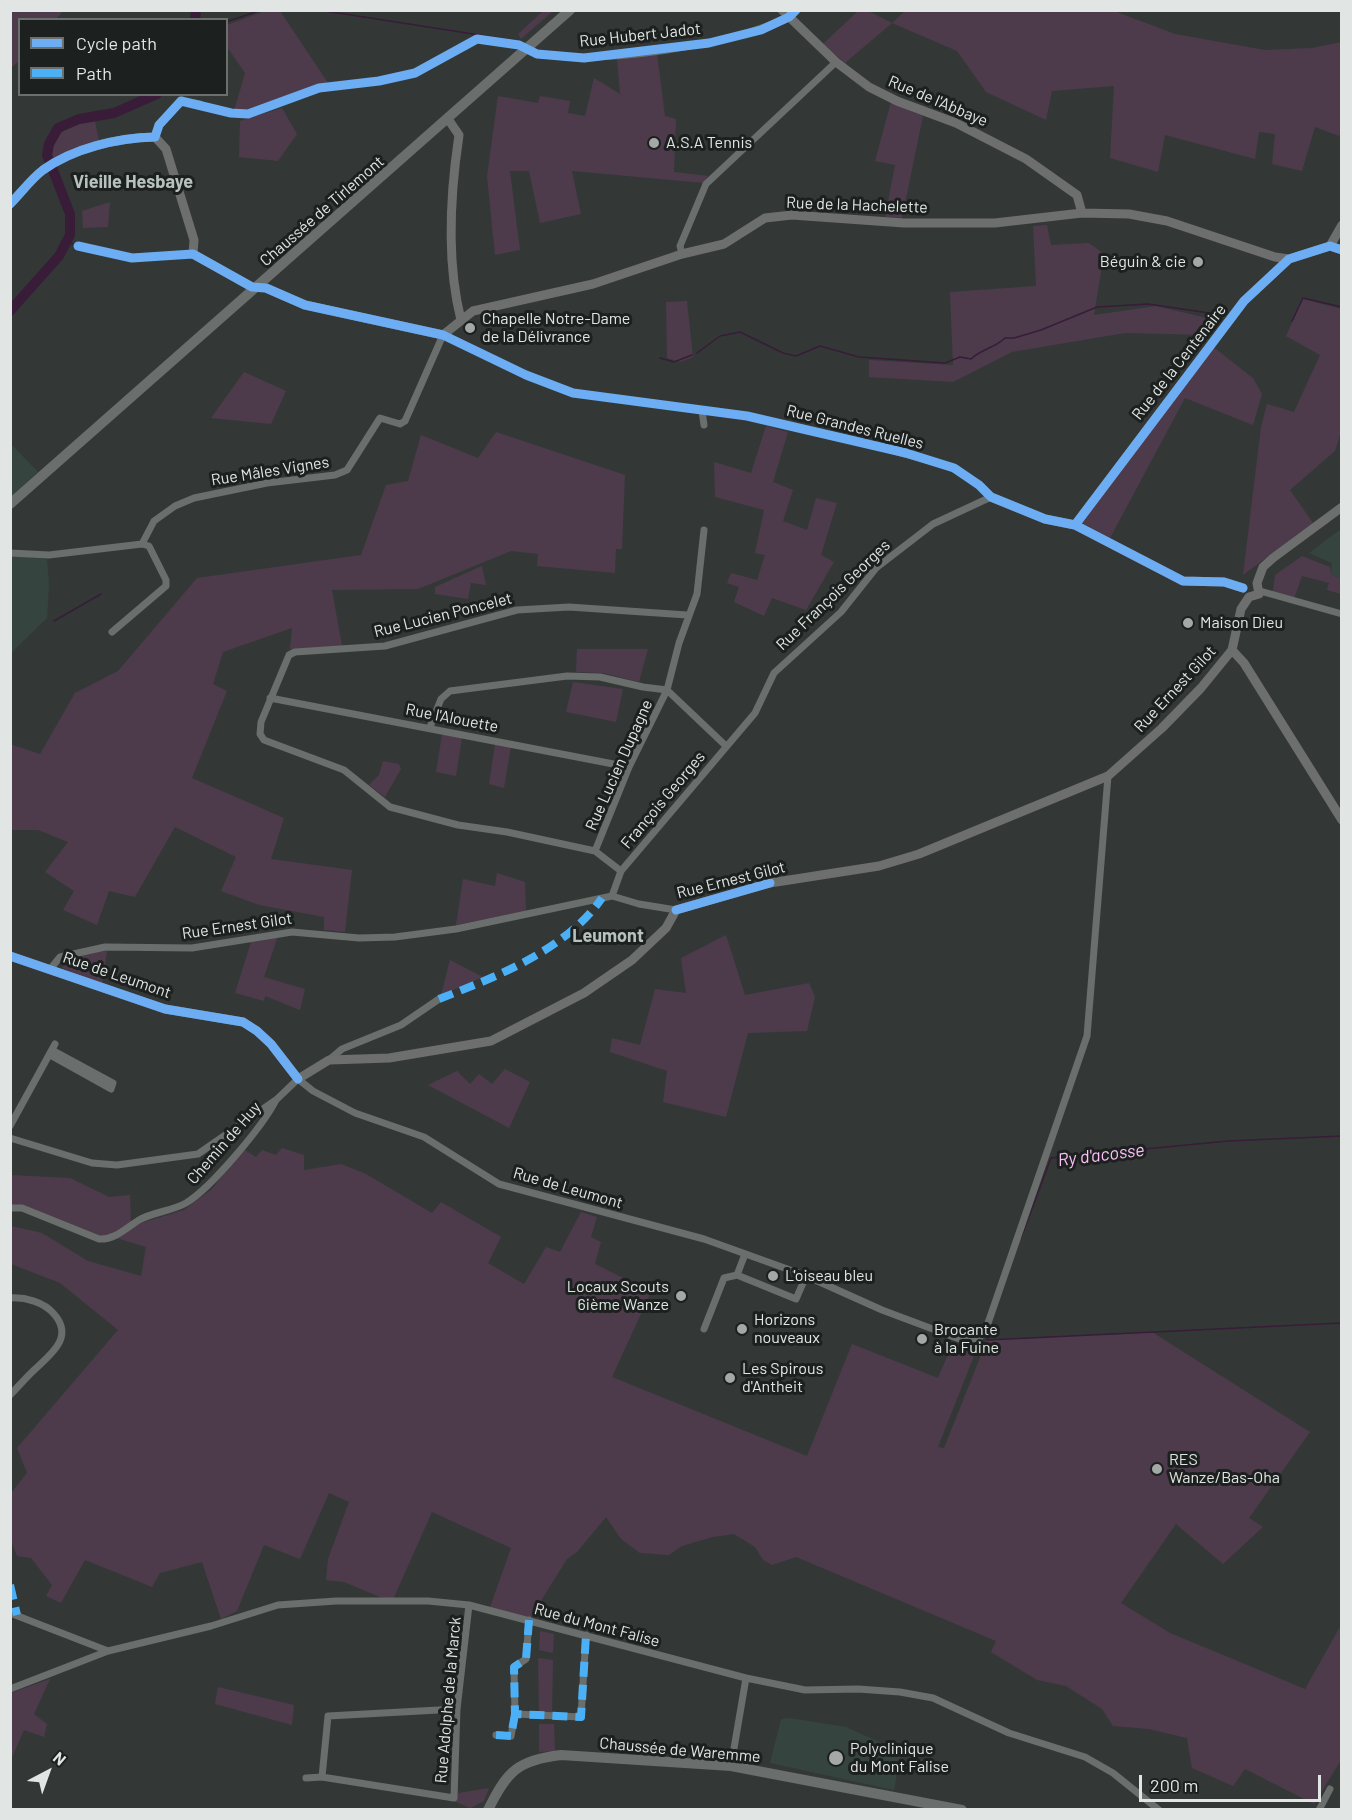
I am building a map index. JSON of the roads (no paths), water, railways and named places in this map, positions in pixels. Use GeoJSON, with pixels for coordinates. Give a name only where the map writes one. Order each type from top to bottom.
{"type":"FeatureCollection","features":[{"type":"Feature","properties":{"kind":"main road","name":"Chaussée de Tirlemont"},"geometry":{"type":"LineString","coordinates":[[10,504],[570,10]]}},
{"type":"Feature","properties":{"kind":"main road","name":"Chaussée de Waremme"},"geometry":{"type":"LineString","coordinates":[[488,1809],[496,1789],[508,1776],[527,1763],[547,1757],[570,1755],[731,1766],[962,1809]]}},
{"type":"Feature","properties":{"kind":"street","name":"Rue Hubert Jadot"},"geometry":{"type":"LineString","coordinates":[[527,49],[537,54],[584,58],[623,55],[709,43],[761,30],[789,13]]}},
{"type":"Feature","properties":{"kind":"street","name":"Rue de l'Abbaye"},"geometry":{"type":"LineString","coordinates":[[789,13],[836,62],[869,87],[956,123],[1026,159],[1077,195],[1082,213]]}},
{"type":"Feature","properties":{"kind":"street"},"geometry":{"type":"LineString","coordinates":[[682,254],[680,246],[706,184],[836,62]]}},
{"type":"Feature","properties":{"kind":"street"},"geometry":{"type":"LineString","coordinates":[[155,137],[159,125],[181,101],[200,104]]}},
{"type":"Feature","properties":{"kind":"street"},"geometry":{"type":"LineString","coordinates":[[448,119],[459,135],[451,209],[456,300],[461,320]]}},
{"type":"Feature","properties":{"kind":"street"},"geometry":{"type":"LineString","coordinates":[[10,204],[42,171],[88,148],[155,137]]}},
{"type":"Feature","properties":{"kind":"street"},"geometry":{"type":"LineString","coordinates":[[155,137],[166,149],[194,240],[193,254]]}},
{"type":"Feature","properties":{"kind":"street","name":"Rue de la Hachelette"},"geometry":{"type":"LineString","coordinates":[[443,335],[473,311],[563,293],[682,254],[724,244],[765,218],[792,215],[904,223],[995,223],[1082,213],[1129,214],[1167,221],[1275,257],[1289,258]]}},
{"type":"Feature","properties":{"kind":"street"},"geometry":{"type":"LineString","coordinates":[[1341,225],[1330,246],[1341,250]]}},
{"type":"Feature","properties":{"kind":"street"},"geometry":{"type":"LineString","coordinates":[[78,246],[132,258],[193,254],[257,287],[266,288],[305,305],[443,335]]}},
{"type":"Feature","properties":{"kind":"street","name":"Rue de la Centenaire"},"geometry":{"type":"LineString","coordinates":[[1075,525],[1244,301],[1289,258],[1330,246]]}},
{"type":"Feature","properties":{"kind":"street","name":"Rue Grandes Ruelles"},"geometry":{"type":"LineString","coordinates":[[443,335],[526,375],[573,393],[747,416],[906,453],[954,468],[979,485],[991,497],[1045,519],[1075,525],[1183,581],[1224,582],[1243,588]]}},
{"type":"Feature","properties":{"kind":"street","name":"Rue Mâles Vignes"},"geometry":{"type":"LineString","coordinates":[[142,544],[154,521],[175,506],[194,498],[267,483],[336,475],[347,470],[380,418],[400,424],[405,421],[443,335]]}},
{"type":"Feature","properties":{"kind":"street"},"geometry":{"type":"LineString","coordinates":[[702,411],[704,425]]}},
{"type":"Feature","properties":{"kind":"street","name":"Rue François Georges"},"geometry":{"type":"LineString","coordinates":[[726,746],[755,714],[774,673],[841,612],[876,568],[933,524],[991,497]]}},
{"type":"Feature","properties":{"kind":"street"},"geometry":{"type":"LineString","coordinates":[[1340,509],[1263,567],[1259,587],[1257,596],[1249,597],[1244,594],[1243,588],[1249,581],[1259,587],[1341,614]]}},
{"type":"Feature","properties":{"kind":"street","name":"Rue Lucien Dupagne"},"geometry":{"type":"LineString","coordinates":[[595,851],[629,767],[668,690],[687,615],[697,594],[704,530]]}},
{"type":"Feature","properties":{"kind":"street"},"geometry":{"type":"LineString","coordinates":[[10,553],[50,555],[142,544],[149,546],[160,565],[166,586],[112,632]]}},
{"type":"Feature","properties":{"kind":"street","name":"Rue Ernest Gilot"},"geometry":{"type":"LineString","coordinates":[[51,968],[60,957],[105,947],[192,948],[292,932],[359,938],[394,937],[459,928],[612,896],[639,904],[676,910],[770,883],[879,866],[919,854],[1108,776],[1178,712],[1232,650],[1241,609],[1249,597]]}},
{"type":"Feature","properties":{"kind":"street","name":"Rue Lucien Poncelet"},"geometry":{"type":"LineString","coordinates":[[621,871],[595,851],[507,832],[458,825],[390,807],[344,770],[264,740],[260,734],[261,722],[289,655],[295,652],[385,646],[517,610],[569,607],[687,615]]}},
{"type":"Feature","properties":{"kind":"street"},"geometry":{"type":"LineString","coordinates":[[1232,650],[1244,663],[1341,820]]}},
{"type":"Feature","properties":{"kind":"street"},"geometry":{"type":"LineString","coordinates":[[430,727],[441,699],[450,691],[567,676],[600,677],[668,690]]}},
{"type":"Feature","properties":{"kind":"street","name":"Rue Lucien Dupagne"},"geometry":{"type":"LineString","coordinates":[[668,690],[726,746]]}},
{"type":"Feature","properties":{"kind":"street","name":"Rue l'Alouette"},"geometry":{"type":"LineString","coordinates":[[270,698],[629,767]]}},
{"type":"Feature","properties":{"kind":"street","name":"François Georges"},"geometry":{"type":"LineString","coordinates":[[621,871],[726,746]]}},
{"type":"Feature","properties":{"kind":"street","name":"Rue de Leumont"},"geometry":{"type":"LineString","coordinates":[[10,956],[51,968],[165,1009],[243,1022],[271,1044],[298,1079],[313,1091],[355,1113],[424,1137],[499,1185],[704,1239],[806,1276],[882,1310],[962,1340],[978,1340],[987,1326],[1087,1036],[1108,776]]}},
{"type":"Feature","properties":{"kind":"street"},"geometry":{"type":"LineString","coordinates":[[612,896],[621,871]]}},
{"type":"Feature","properties":{"kind":"street"},"geometry":{"type":"LineString","coordinates":[[329,1060],[389,1058],[491,1041],[584,993],[632,960],[666,928],[676,910]]}},
{"type":"Feature","properties":{"kind":"street"},"geometry":{"type":"LineString","coordinates":[[10,1138],[92,1163],[117,1165],[198,1154],[276,1100],[298,1079],[342,1049],[401,1025],[439,999]]}},
{"type":"Feature","properties":{"kind":"street"},"geometry":{"type":"LineString","coordinates":[[52,1050],[113,1083],[111,1089],[52,1050]]}},
{"type":"Feature","properties":{"kind":"street"},"geometry":{"type":"LineString","coordinates":[[10,1126],[52,1050]]}},
{"type":"Feature","properties":{"kind":"street","name":"Chemin de Huy"},"geometry":{"type":"LineString","coordinates":[[10,1208],[22,1208],[99,1239],[106,1239],[141,1219],[184,1204],[200,1193],[261,1125],[276,1100]]}},
{"type":"Feature","properties":{"kind":"street"},"geometry":{"type":"LineString","coordinates":[[736,1275],[745,1254]]}},
{"type":"Feature","properties":{"kind":"street"},"geometry":{"type":"LineString","coordinates":[[704,1329],[724,1278],[736,1275],[796,1299],[806,1276]]}},
{"type":"Feature","properties":{"kind":"street"},"geometry":{"type":"LineString","coordinates":[[10,1298],[27,1299],[50,1310],[60,1321],[63,1334],[58,1348],[10,1395]]}},
{"type":"Feature","properties":{"kind":"street","name":"Rue du Mont Falise"},"geometry":{"type":"LineString","coordinates":[[10,1689],[108,1651],[211,1626],[278,1605],[336,1601],[428,1601],[469,1605],[586,1635],[710,1671],[805,1690],[860,1689],[900,1692],[933,1698],[1009,1732],[1085,1757],[1113,1773],[1159,1809]]}},
{"type":"Feature","properties":{"kind":"street","name":"Rue Adolphe de la Marck"},"geometry":{"type":"LineString","coordinates":[[322,1777],[454,1798],[457,1709],[469,1605]]}},
{"type":"Feature","properties":{"kind":"street"},"geometry":{"type":"LineString","coordinates":[[10,1613],[108,1651]]}},
{"type":"Feature","properties":{"kind":"street"},"geometry":{"type":"LineString","coordinates":[[496,1736],[511,1736],[515,1714],[514,1667],[526,1659],[529,1620]]}},
{"type":"Feature","properties":{"kind":"street"},"geometry":{"type":"LineString","coordinates":[[515,1714],[581,1717],[586,1635]]}},
{"type":"Feature","properties":{"kind":"street"},"geometry":{"type":"LineString","coordinates":[[731,1766],[746,1678]]}},
{"type":"Feature","properties":{"kind":"street"},"geometry":{"type":"LineString","coordinates":[[306,1778],[322,1777],[328,1716],[457,1709]]}},
{"type":"Feature","properties":{"kind":"street"},"geometry":{"type":"LineString","coordinates":[[1319,1809],[1330,1789]]}},
{"type":"Feature","properties":{"kind":"waterway"},"geometry":{"type":"LineString","coordinates":[[195,18],[196,10]]}},
{"type":"Feature","properties":{"kind":"waterway"},"geometry":{"type":"LineString","coordinates":[[228,21],[261,10]]}},
{"type":"Feature","properties":{"kind":"waterway"},"geometry":{"type":"LineString","coordinates":[[319,10],[518,41]]}},
{"type":"Feature","properties":{"kind":"waterway"},"geometry":{"type":"LineString","coordinates":[[10,311],[59,256],[70,235],[70,214],[47,155],[49,144],[58,128],[79,119],[114,113],[152,96]]}},
{"type":"Feature","properties":{"kind":"waterway"},"geometry":{"type":"LineString","coordinates":[[66,242],[73,244]]}},
{"type":"Feature","properties":{"kind":"waterway"},"geometry":{"type":"LineString","coordinates":[[1292,321],[1303,298],[1342,307]]}},
{"type":"Feature","properties":{"kind":"waterway"},"geometry":{"type":"LineString","coordinates":[[697,353],[720,336],[740,332],[783,353],[796,356],[820,346],[859,357],[945,363],[960,357],[971,359],[1005,338],[1014,338],[1041,330],[1097,307],[1148,304],[1223,315]]}},
{"type":"Feature","properties":{"kind":"waterway"},"geometry":{"type":"LineString","coordinates":[[660,358],[674,362],[692,355]]}},
{"type":"Feature","properties":{"kind":"waterway"},"geometry":{"type":"LineString","coordinates":[[54,621],[101,594]]}},
{"type":"Feature","properties":{"kind":"waterway","name":"Ry d'acosse"},"geometry":{"type":"LineString","coordinates":[[1021,1238],[1051,1158],[1228,1141],[1342,1136]]}},
{"type":"Feature","properties":{"kind":"waterway"},"geometry":{"type":"LineString","coordinates":[[990,1327],[987,1340],[1342,1323]]}},
{"type":"Feature","properties":{"kind":"place","name":"A.S.A Tennis"},"geometry":{"type":"Point","coordinates":[654,143]}},
{"type":"Feature","properties":{"kind":"place","name":"Béguin & cie"},"geometry":{"type":"Point","coordinates":[1198,262]}},
{"type":"Feature","properties":{"kind":"place","name":"Chapelle Notre-Dame de la Délivrance"},"geometry":{"type":"Point","coordinates":[470,328]}},
{"type":"Feature","properties":{"kind":"place","name":"Maison Dieu"},"geometry":{"type":"Point","coordinates":[1188,623]}},
{"type":"Feature","properties":{"kind":"place","name":"L'oiseau bleu"},"geometry":{"type":"Point","coordinates":[773,1276]}},
{"type":"Feature","properties":{"kind":"place","name":"Locaux Scouts 6ième Wanze"},"geometry":{"type":"Point","coordinates":[681,1296]}},
{"type":"Feature","properties":{"kind":"place","name":"Horizons nouveaux"},"geometry":{"type":"Point","coordinates":[742,1329]}},
{"type":"Feature","properties":{"kind":"place","name":"Brocante à la Fuine"},"geometry":{"type":"Point","coordinates":[922,1339]}},
{"type":"Feature","properties":{"kind":"place","name":"Les Spirous d'Antheit"},"geometry":{"type":"Point","coordinates":[730,1378]}},
{"type":"Feature","properties":{"kind":"place","name":"RES Wanze/Bas-Oha"},"geometry":{"type":"Point","coordinates":[1157,1469]}},
{"type":"Feature","properties":{"kind":"place","name":"Polyclinique du Mont Falise"},"geometry":{"type":"Point","coordinates":[836,1758]}},
{"type":"Feature","properties":{"kind":"district","name":"Vieille Hesbaye"},"geometry":{"type":"Point","coordinates":[133,182]}},
{"type":"Feature","properties":{"kind":"district","name":"Leumont"},"geometry":{"type":"Point","coordinates":[608,936]}}]}
